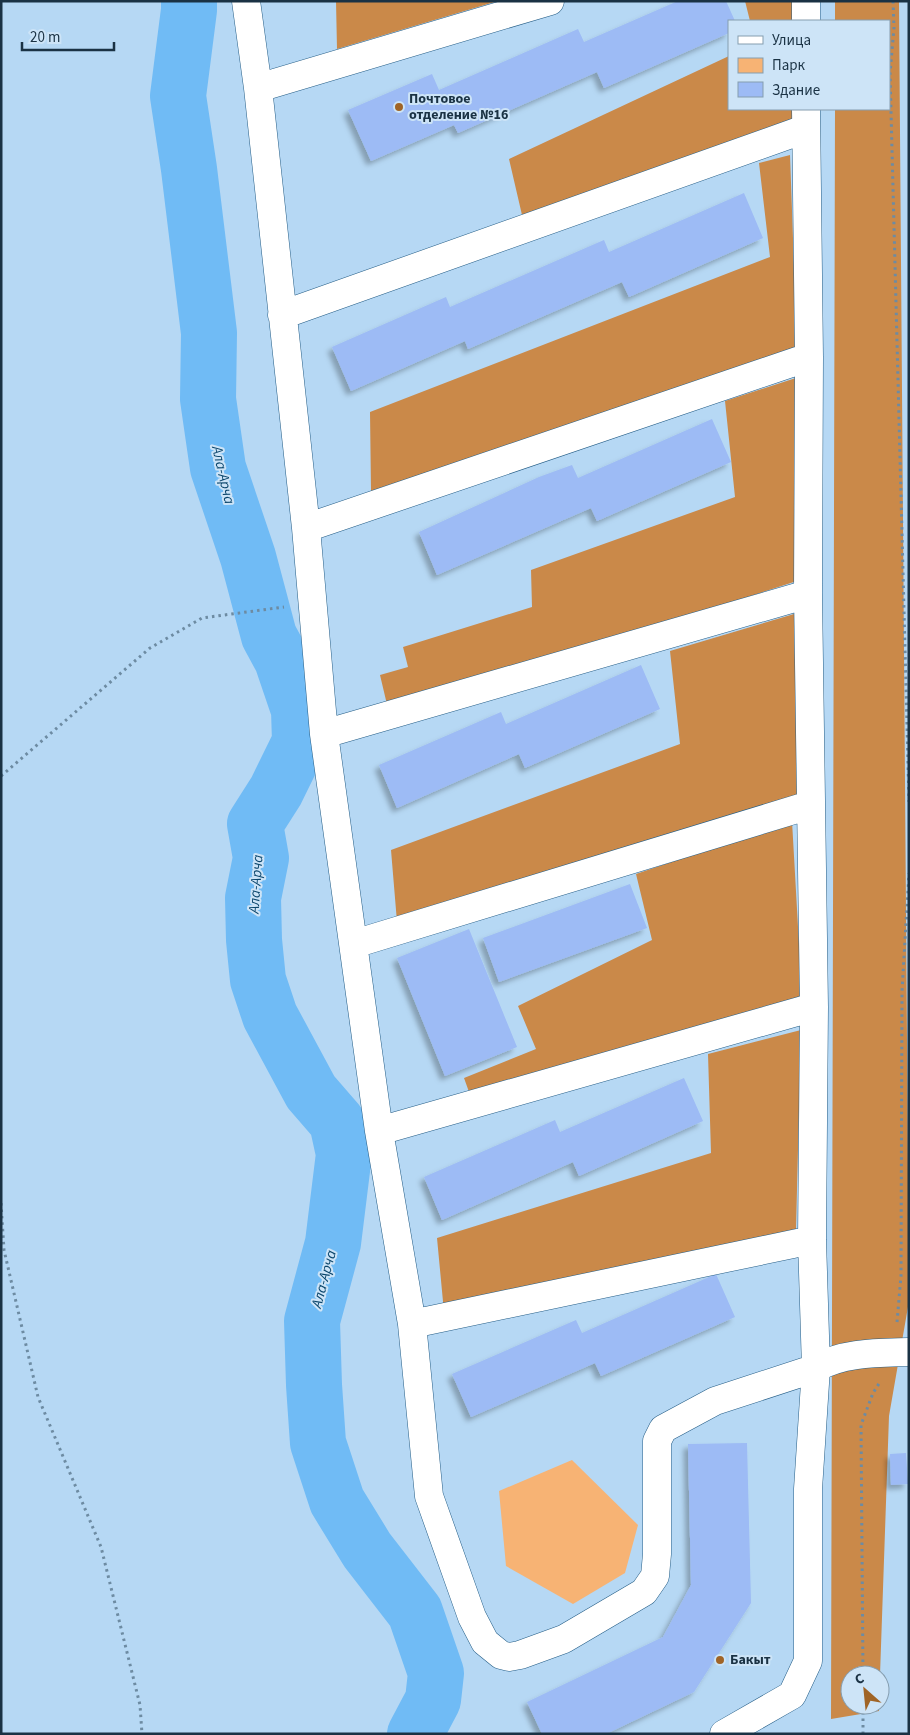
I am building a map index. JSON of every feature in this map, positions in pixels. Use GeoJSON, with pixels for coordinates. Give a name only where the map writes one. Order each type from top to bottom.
{"type":"FeatureCollection","features":[{"type":"Feature","properties":{"kind":"lane"},"geometry":{"type":"LineString","coordinates":[[246,1],[258,88],[306,528],[324,734],[379,1132],[412,1324],[429,1496],[472,1617],[485,1642],[501,1655],[509,1657],[533,1651],[564,1639],[644,1592],[655,1576],[657,1554],[656,1441],[663,1428],[715,1401],[816,1368],[826,1362],[851,1356],[901,1353]]}},
{"type":"Feature","properties":{"kind":"lane"},"geometry":{"type":"LineString","coordinates":[[258,88],[550,1]]}},
{"type":"Feature","properties":{"kind":"lane"},"geometry":{"type":"LineString","coordinates":[[806,1],[806,20]]}},
{"type":"Feature","properties":{"kind":"lane"},"geometry":{"type":"LineString","coordinates":[[282,315],[805,119],[809,357],[808,594],[810,805],[814,1007],[812,1240],[816,1368],[808,1488],[808,1662],[792,1695],[724,1734]]}},
{"type":"Feature","properties":{"kind":"lane"},"geometry":{"type":"LineString","coordinates":[[306,528],[809,357]]}},
{"type":"Feature","properties":{"kind":"lane"},"geometry":{"type":"LineString","coordinates":[[324,734],[808,594]]}},
{"type":"Feature","properties":{"kind":"lane"},"geometry":{"type":"LineString","coordinates":[[354,944],[810,805]]}},
{"type":"Feature","properties":{"kind":"lane"},"geometry":{"type":"LineString","coordinates":[[379,1132],[814,1007]]}},
{"type":"Feature","properties":{"kind":"lane"},"geometry":{"type":"LineString","coordinates":[[412,1324],[812,1240]]}},
{"type":"Feature","properties":{"kind":"path"},"geometry":{"type":"LineString","coordinates":[[893,1],[894,28],[890,73],[909,802]]}},
{"type":"Feature","properties":{"kind":"path"},"geometry":{"type":"LineString","coordinates":[[1,776],[150,648],[202,618],[312,603]]}},
{"type":"Feature","properties":{"kind":"path"},"geometry":{"type":"LineString","coordinates":[[864,1665],[861,1425],[873,1393],[892,1363],[901,1353],[902,991],[909,873]]}},
{"type":"Feature","properties":{"kind":"path"},"geometry":{"type":"LineString","coordinates":[[1,1203],[4,1250],[38,1397],[100,1547],[140,1705],[142,1734]]}},
{"type":"Feature","properties":{"kind":"path"},"geometry":{"type":"LineString","coordinates":[[863,1715],[863,1734]]}},
{"type":"Feature","properties":{"kind":"green space"},"geometry":{"type":"Polygon","coordinates":[[[572,1460],[638,1525],[625,1573],[573,1604],[506,1566],[499,1491],[572,1460]]]}},
{"type":"Feature","properties":{"kind":"shaded area"},"geometry":{"type":"Polygon","coordinates":[[[336,1],[498,1],[337,49],[336,1]]]}},
{"type":"Feature","properties":{"kind":"shaded area"},"geometry":{"type":"Polygon","coordinates":[[[745,1],[797,1],[796,20],[750,20],[745,1]]]}},
{"type":"Feature","properties":{"kind":"shaded area"},"geometry":{"type":"Polygon","coordinates":[[[835,1],[899,1],[909,1301],[889,1416],[880,1665],[840,1665],[840,1715],[855,1715],[831,1719],[835,110],[890,110],[890,20],[835,20],[835,1]]]}},
{"type":"Feature","properties":{"kind":"shaded area"},"geometry":{"type":"Polygon","coordinates":[[[728,56],[728,110],[795,110],[795,122],[522,215],[509,159],[728,56]]]}},
{"type":"Feature","properties":{"kind":"shaded area"},"geometry":{"type":"Polygon","coordinates":[[[790,155],[797,349],[371,491],[370,412],[770,257],[759,163],[790,155]]]}},
{"type":"Feature","properties":{"kind":"shaded area"},"geometry":{"type":"Polygon","coordinates":[[[799,377],[800,580],[389,713],[380,675],[408,667],[403,647],[532,607],[531,570],[735,497],[725,401],[799,377]]]}},
{"type":"Feature","properties":{"kind":"shaded area"},"geometry":{"type":"Polygon","coordinates":[[[794,614],[798,798],[397,922],[391,850],[680,744],[670,651],[794,614]]]}},
{"type":"Feature","properties":{"kind":"shaded area"},"geometry":{"type":"Polygon","coordinates":[[[792,821],[802,997],[473,1103],[464,1078],[536,1049],[518,1006],[652,940],[636,874],[792,821]]]}},
{"type":"Feature","properties":{"kind":"shaded area"},"geometry":{"type":"Polygon","coordinates":[[[801,1030],[796,1229],[444,1312],[437,1238],[711,1153],[708,1054],[801,1030]]]}},
{"type":"Feature","properties":{"kind":"building"},"geometry":{"type":"Polygon","coordinates":[[[678,1],[726,1],[735,20],[728,20],[728,33],[604,88],[597,72],[458,133],[454,125],[371,161],[348,110],[432,74],[439,90],[578,29],[584,42],[678,1]]]}},
{"type":"Feature","properties":{"kind":"building"},"geometry":{"type":"Polygon","coordinates":[[[744,193],[763,238],[629,297],[622,282],[468,349],[465,341],[351,391],[332,347],[446,297],[450,307],[604,240],[609,252],[744,193]]]}},
{"type":"Feature","properties":{"kind":"building"},"geometry":{"type":"Polygon","coordinates":[[[712,419],[731,462],[597,521],[591,508],[437,575],[419,532],[539,477],[572,465],[578,478],[712,419]]]}},
{"type":"Feature","properties":{"kind":"building"},"geometry":{"type":"Polygon","coordinates":[[[641,665],[660,709],[525,768],[519,754],[397,808],[379,765],[501,712],[506,724],[641,665]]]}},
{"type":"Feature","properties":{"kind":"building"},"geometry":{"type":"Polygon","coordinates":[[[630,884],[647,928],[499,982],[483,938],[630,884]]]}},
{"type":"Feature","properties":{"kind":"building"},"geometry":{"type":"Polygon","coordinates":[[[469,929],[517,1047],[445,1076],[397,958],[469,929]]]}},
{"type":"Feature","properties":{"kind":"building"},"geometry":{"type":"Polygon","coordinates":[[[684,1078],[703,1121],[579,1176],[573,1162],[442,1220],[424,1177],[555,1120],[560,1132],[684,1078]]]}},
{"type":"Feature","properties":{"kind":"building"},"geometry":{"type":"Polygon","coordinates":[[[716,1274],[735,1317],[601,1376],[595,1363],[471,1417],[452,1374],[576,1320],[582,1333],[716,1274]]]}},
{"type":"Feature","properties":{"kind":"building"},"geometry":{"type":"Polygon","coordinates":[[[747,1443],[751,1603],[694,1692],[606,1734],[542,1734],[527,1702],[663,1637],[691,1585],[688,1444],[747,1443]]]}},
{"type":"Feature","properties":{"kind":"building"},"geometry":{"type":"Polygon","coordinates":[[[906,1453],[908,1484],[891,1485],[890,1454],[906,1453]]]}},
{"type":"Feature","properties":{"kind":"waterway","name":"Ала-Арча"},"geometry":{"type":"LineString","coordinates":[[189,1],[178,96],[209,333],[208,399],[218,468],[248,557],[269,636],[282,660],[299,710],[300,742],[276,791],[255,824],[261,858],[253,898],[254,940],[258,980],[270,1016],[311,1092],[337,1122],[344,1154],[333,1243],[312,1321],[318,1443],[337,1501],[367,1550],[415,1612],[436,1673],[433,1700],[415,1734]]}},
{"type":"Feature","properties":{"kind":"place","name":"Почтовое отделение №16"},"geometry":{"type":"Point","coordinates":[399,107]}},
{"type":"Feature","properties":{"kind":"place","name":"Бакыт"},"geometry":{"type":"Point","coordinates":[720,1660]}}]}
